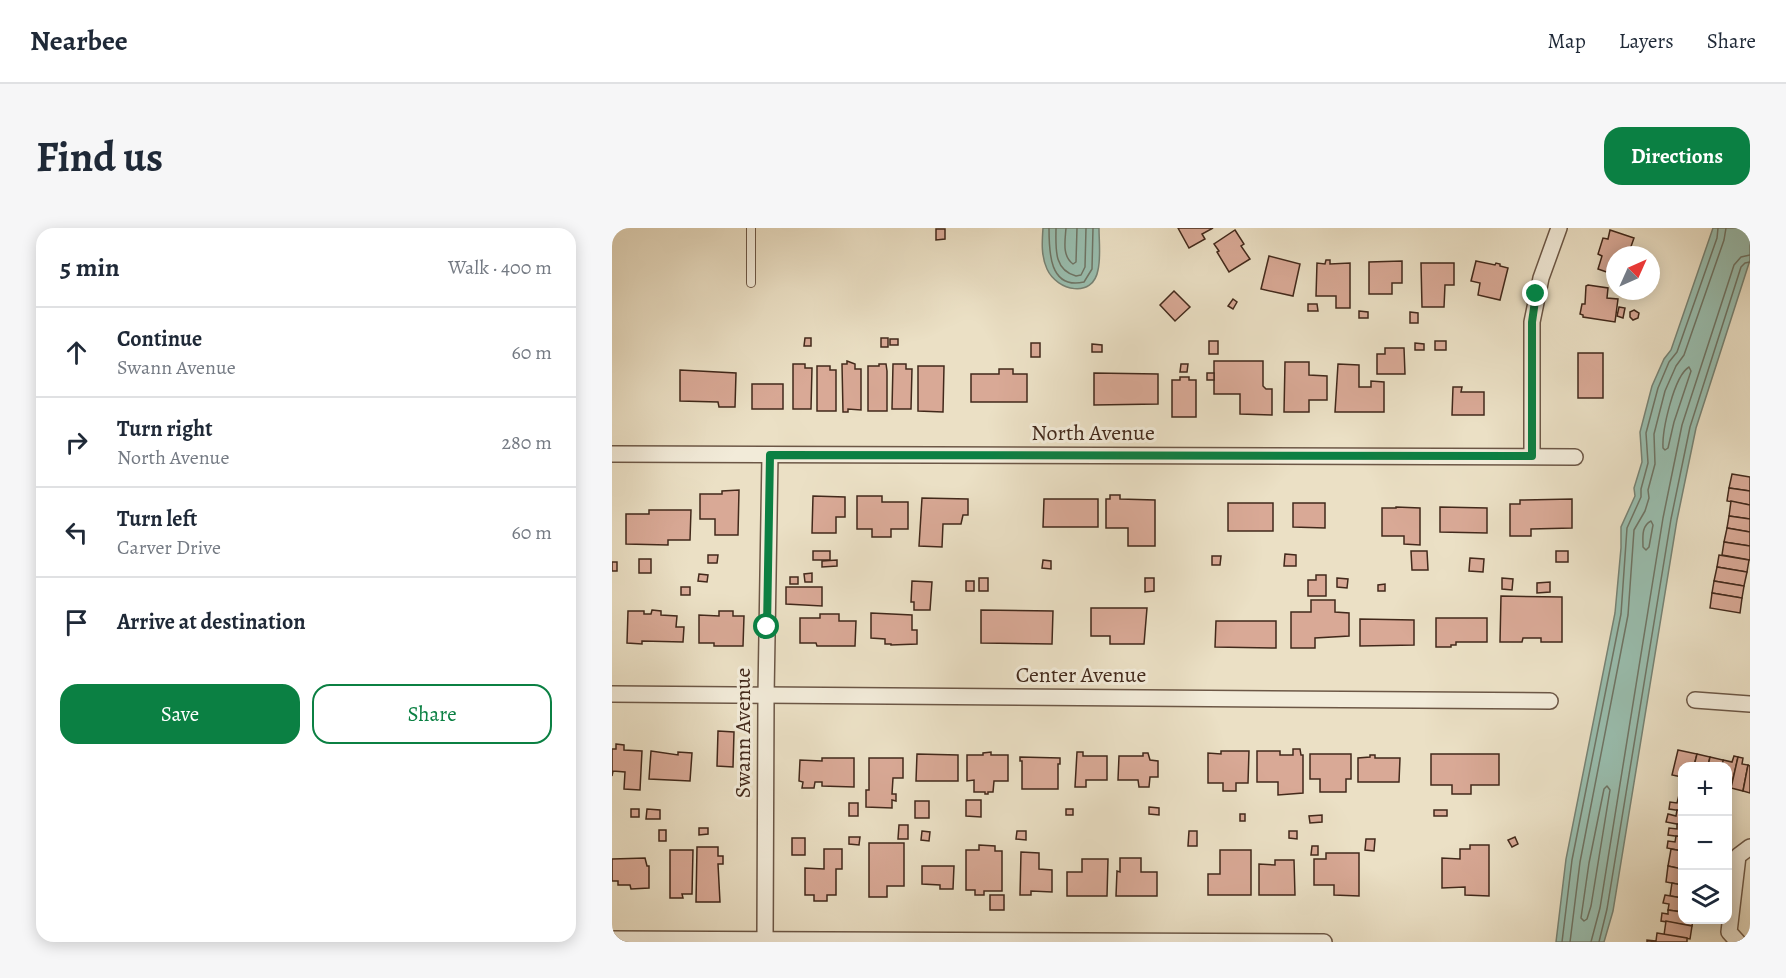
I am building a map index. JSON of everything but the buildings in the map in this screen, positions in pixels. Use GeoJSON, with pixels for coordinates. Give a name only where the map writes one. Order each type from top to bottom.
{"type":"FeatureCollection","features":[{"type":"Feature","properties":{"kind":"street"},"geometry":{"type":"LineString","coordinates":[[1532,456],[1532,322],[1536,294],[1553,231]]}},
{"type":"Feature","properties":{"kind":"street","name":"North Avenue"},"geometry":{"type":"LineString","coordinates":[[612,454],[1575,457]]}},
{"type":"Feature","properties":{"kind":"street","name":"Swann Avenue"},"geometry":{"type":"LineString","coordinates":[[765,939],[770,455]]}},
{"type":"Feature","properties":{"kind":"street","name":"Center Avenue"},"geometry":{"type":"LineString","coordinates":[[612,694],[1550,701]]}},
{"type":"Feature","properties":{"kind":"street"},"geometry":{"type":"LineString","coordinates":[[1695,700],[1750,704]]}},
{"type":"Feature","properties":{"kind":"street"},"geometry":{"type":"LineString","coordinates":[[1738,942],[1729,932],[1738,856],[1750,847]]}},
{"type":"Feature","properties":{"kind":"street"},"geometry":{"type":"LineString","coordinates":[[612,939],[1324,942]]}},
{"type":"Feature","properties":{"kind":"lane"},"geometry":{"type":"LineString","coordinates":[[751,228],[751,283]]}},
{"type":"Feature","properties":{"kind":"water"},"geometry":{"type":"Polygon","coordinates":[[[1043,228],[1099,228],[1099,265],[1095,279],[1089,285],[1074,289],[1058,283],[1052,277],[1044,259],[1043,228]]]}},
{"type":"Feature","properties":{"kind":"water"},"geometry":{"type":"Polygon","coordinates":[[[1713,228],[1750,228],[1750,260],[1696,428],[1677,520],[1613,911],[1604,942],[1556,942],[1566,859],[1615,613],[1621,527],[1635,496],[1634,488],[1642,462],[1640,432],[1652,386],[1664,359],[1671,350],[1713,228]]]}},
{"type":"Feature","properties":{"kind":"route"},"geometry":{"type":"LineString","coordinates":[[767,627],[770,455],[1532,456],[1532,322],[1536,294]]}}]}
